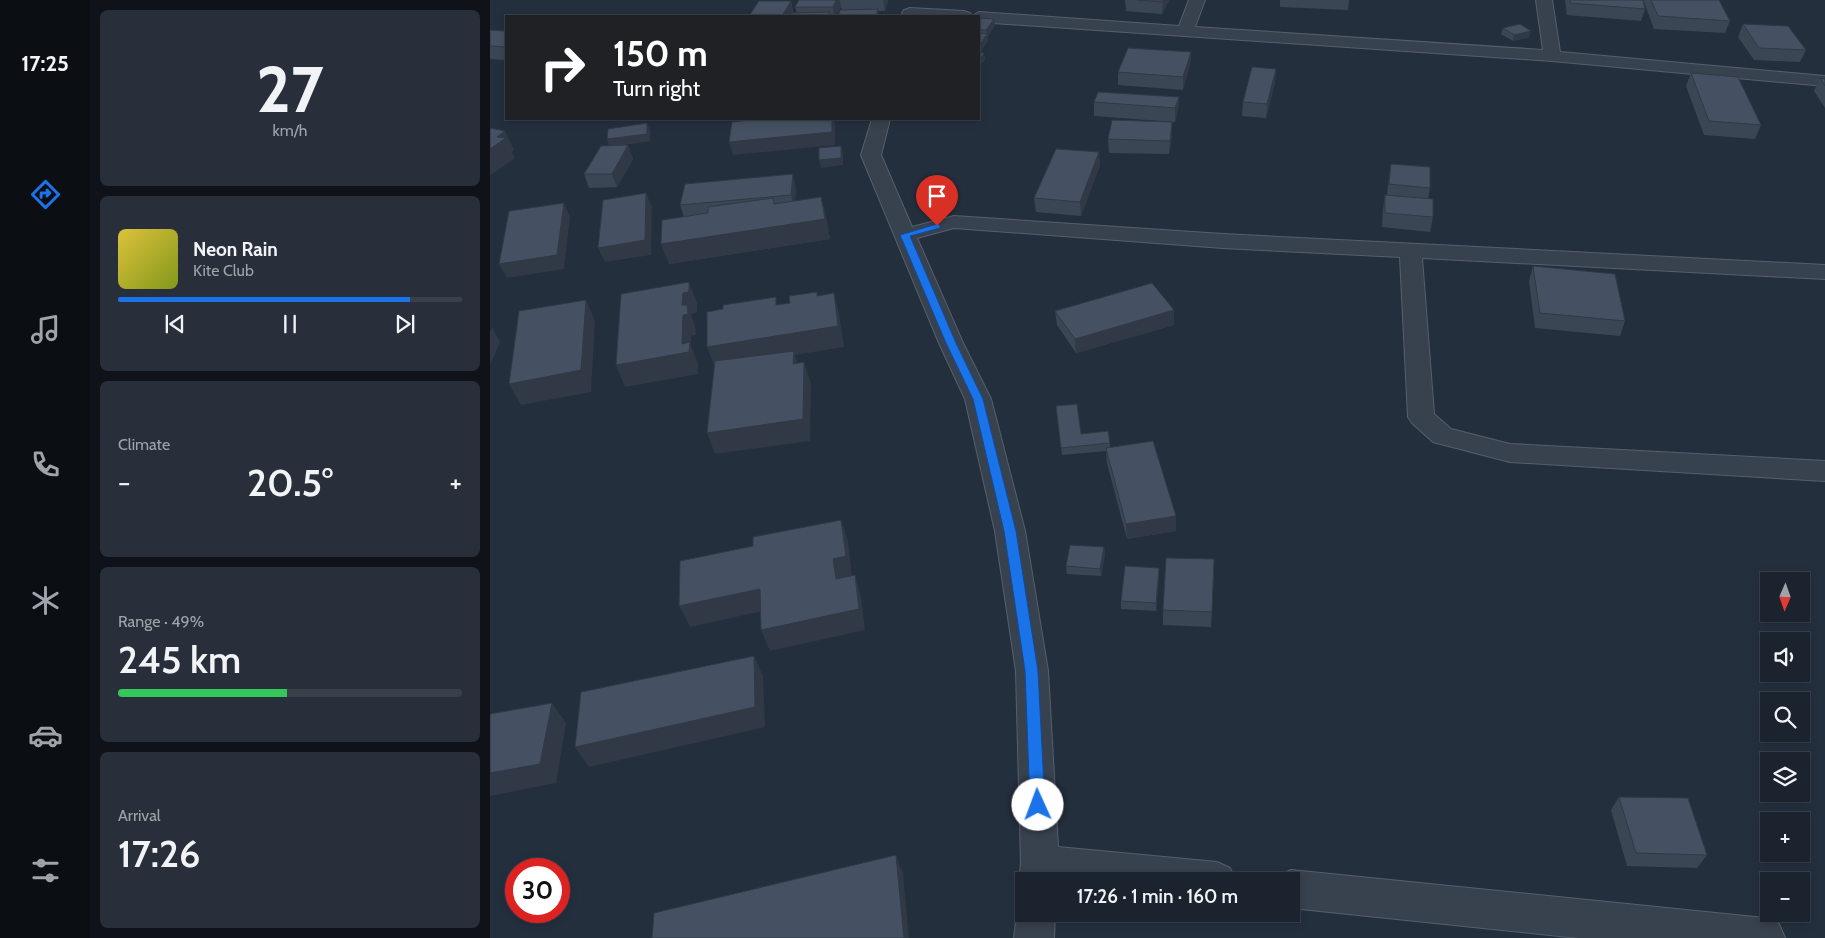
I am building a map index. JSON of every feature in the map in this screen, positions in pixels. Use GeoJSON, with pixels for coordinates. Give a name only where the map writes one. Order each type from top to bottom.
{"type":"FeatureCollection","features":[{"type":"Feature","properties":{"kind":"street"},"geometry":{"type":"LineString","coordinates":[[1185,31],[1197,0]]}},
{"type":"Feature","properties":{"kind":"street"},"geometry":{"type":"LineString","coordinates":[[1544,0],[1552,56]]}},
{"type":"Feature","properties":{"kind":"street"},"geometry":{"type":"LineString","coordinates":[[910,10],[955,15]]}},
{"type":"Feature","properties":{"kind":"street"},"geometry":{"type":"LineString","coordinates":[[980,17],[1552,56],[1825,81]]}},
{"type":"Feature","properties":{"kind":"street"},"geometry":{"type":"LineString","coordinates":[[881,120],[871,156],[951,343],[978,399],[1010,531],[1032,671],[1039,872]]}},
{"type":"Feature","properties":{"kind":"street"},"geometry":{"type":"LineString","coordinates":[[905,235],[954,222],[1213,241],[1825,272]]}},
{"type":"Feature","properties":{"kind":"street"},"geometry":{"type":"LineString","coordinates":[[1411,251],[1421,417],[1442,436],[1510,453],[1825,471]]}},
{"type":"Feature","properties":{"kind":"street"},"geometry":{"type":"LineString","coordinates":[[1300,890],[1765,938]]}},
{"type":"Feature","properties":{"kind":"street"},"geometry":{"type":"LineString","coordinates":[[1034,938],[1035,922]]}},
{"type":"Feature","properties":{"kind":"building"},"geometry":{"type":"Polygon","coordinates":[[[799,0],[836,0],[833,7],[795,7],[799,0]]]}},
{"type":"Feature","properties":{"kind":"building"},"geometry":{"type":"Polygon","coordinates":[[[1137,0],[1163,0],[1163,2],[1137,0]]]}},
{"type":"Feature","properties":{"kind":"building"},"geometry":{"type":"Polygon","coordinates":[[[1570,0],[1643,0],[1645,9],[1570,3],[1570,0]]]}},
{"type":"Feature","properties":{"kind":"building"},"geometry":{"type":"Polygon","coordinates":[[[1651,0],[1719,0],[1730,21],[1658,16],[1651,0]]]}},
{"type":"Feature","properties":{"kind":"building"},"geometry":{"type":"Polygon","coordinates":[[[759,1],[791,1],[783,15],[750,15],[759,1]]]}},
{"type":"Feature","properties":{"kind":"building"},"geometry":{"type":"Polygon","coordinates":[[[878,9],[876,15],[838,15],[840,10],[878,9]]]}},
{"type":"Feature","properties":{"kind":"building"},"geometry":{"type":"Polygon","coordinates":[[[830,12],[828,15],[790,15],[791,13],[830,12]]]}},
{"type":"Feature","properties":{"kind":"building"},"geometry":{"type":"Polygon","coordinates":[[[980,18],[994,19],[986,30],[980,30],[980,18]]]}},
{"type":"Feature","properties":{"kind":"building"},"geometry":{"type":"Polygon","coordinates":[[[1520,24],[1531,31],[1514,35],[1503,28],[1520,24]]]}},
{"type":"Feature","properties":{"kind":"building"},"geometry":{"type":"Polygon","coordinates":[[[1743,24],[1788,26],[1806,50],[1759,48],[1743,24]]]}},
{"type":"Feature","properties":{"kind":"building"},"geometry":{"type":"Polygon","coordinates":[[[490,30],[505,30],[505,47],[490,46],[490,30]]]}},
{"type":"Feature","properties":{"kind":"building"},"geometry":{"type":"Polygon","coordinates":[[[980,33],[987,34],[980,44],[980,33]]]}},
{"type":"Feature","properties":{"kind":"building"},"geometry":{"type":"Polygon","coordinates":[[[1128,48],[1191,52],[1183,77],[1118,72],[1128,48]]]}},
{"type":"Feature","properties":{"kind":"building"},"geometry":{"type":"Polygon","coordinates":[[[1252,67],[1276,69],[1267,104],[1243,102],[1252,67]]]}},
{"type":"Feature","properties":{"kind":"building"},"geometry":{"type":"Polygon","coordinates":[[[1691,73],[1738,77],[1761,125],[1709,121],[1691,73]]]}},
{"type":"Feature","properties":{"kind":"building"},"geometry":{"type":"Polygon","coordinates":[[[1820,78],[1825,79],[1825,86],[1820,78]]]}},
{"type":"Feature","properties":{"kind":"building"},"geometry":{"type":"Polygon","coordinates":[[[1098,92],[1179,97],[1175,108],[1094,102],[1098,92]]]}},
{"type":"Feature","properties":{"kind":"building"},"geometry":{"type":"Polygon","coordinates":[[[752,120],[832,120],[832,132],[729,142],[732,122],[752,120]]]}},
{"type":"Feature","properties":{"kind":"building"},"geometry":{"type":"Polygon","coordinates":[[[1112,120],[1172,122],[1170,141],[1108,139],[1112,120]]]}},
{"type":"Feature","properties":{"kind":"building"},"geometry":{"type":"Polygon","coordinates":[[[647,123],[647,134],[607,139],[608,129],[647,123]]]}},
{"type":"Feature","properties":{"kind":"building"},"geometry":{"type":"Polygon","coordinates":[[[490,128],[505,131],[497,137],[506,138],[490,149],[490,128]]]}},
{"type":"Feature","properties":{"kind":"building"},"geometry":{"type":"Polygon","coordinates":[[[628,145],[612,174],[584,174],[601,146],[628,145]]]}},
{"type":"Feature","properties":{"kind":"building"},"geometry":{"type":"Polygon","coordinates":[[[841,146],[841,158],[819,160],[819,148],[841,146]]]}},
{"type":"Feature","properties":{"kind":"building"},"geometry":{"type":"Polygon","coordinates":[[[1056,149],[1099,152],[1080,202],[1034,198],[1056,149]]]}},
{"type":"Feature","properties":{"kind":"building"},"geometry":{"type":"Polygon","coordinates":[[[1391,164],[1430,167],[1430,188],[1389,184],[1391,164]]]}},
{"type":"Feature","properties":{"kind":"building"},"geometry":{"type":"Polygon","coordinates":[[[793,174],[791,195],[680,205],[685,184],[793,174]]]}},
{"type":"Feature","properties":{"kind":"building"},"geometry":{"type":"Polygon","coordinates":[[[646,193],[645,240],[598,248],[603,200],[646,193]]]}},
{"type":"Feature","properties":{"kind":"building"},"geometry":{"type":"Polygon","coordinates":[[[1385,195],[1433,199],[1433,217],[1385,213],[1385,195]]]}},
{"type":"Feature","properties":{"kind":"building"},"geometry":{"type":"Polygon","coordinates":[[[821,197],[825,219],[661,244],[662,220],[708,213],[708,207],[773,198],[774,204],[821,197]]]}},
{"type":"Feature","properties":{"kind":"building"},"geometry":{"type":"Polygon","coordinates":[[[564,203],[557,255],[499,264],[509,211],[564,203]]]}},
{"type":"Feature","properties":{"kind":"building"},"geometry":{"type":"Polygon","coordinates":[[[1533,266],[1615,274],[1625,321],[1540,313],[1533,266]]]}},
{"type":"Feature","properties":{"kind":"building"},"geometry":{"type":"Polygon","coordinates":[[[689,282],[689,292],[683,293],[682,305],[687,305],[688,314],[683,315],[682,344],[690,342],[689,352],[616,365],[621,294],[689,282]]]}},
{"type":"Feature","properties":{"kind":"building"},"geometry":{"type":"Polygon","coordinates":[[[1152,283],[1174,310],[1075,339],[1055,311],[1152,283]]]}},
{"type":"Feature","properties":{"kind":"building"},"geometry":{"type":"Polygon","coordinates":[[[817,292],[817,296],[834,293],[838,326],[707,347],[707,312],[723,309],[723,305],[776,297],[776,305],[790,303],[789,296],[817,292]]]}},
{"type":"Feature","properties":{"kind":"building"},"geometry":{"type":"Polygon","coordinates":[[[586,300],[581,370],[509,384],[519,311],[586,300]]]}},
{"type":"Feature","properties":{"kind":"building"},"geometry":{"type":"Polygon","coordinates":[[[794,351],[793,364],[804,362],[803,419],[707,433],[715,361],[794,351]]]}},
{"type":"Feature","properties":{"kind":"building"},"geometry":{"type":"Polygon","coordinates":[[[1077,404],[1081,434],[1108,431],[1110,443],[1061,448],[1056,406],[1077,404]]]}},
{"type":"Feature","properties":{"kind":"building"},"geometry":{"type":"Polygon","coordinates":[[[1153,441],[1176,516],[1126,524],[1106,448],[1153,441]]]}},
{"type":"Feature","properties":{"kind":"building"},"geometry":{"type":"Polygon","coordinates":[[[841,520],[846,556],[833,559],[836,579],[855,575],[859,609],[761,630],[760,589],[679,606],[680,561],[753,546],[753,537],[841,520]]]}},
{"type":"Feature","properties":{"kind":"building"},"geometry":{"type":"Polygon","coordinates":[[[1070,545],[1104,547],[1100,569],[1066,566],[1070,545]]]}},
{"type":"Feature","properties":{"kind":"building"},"geometry":{"type":"Polygon","coordinates":[[[1166,558],[1214,559],[1212,612],[1163,610],[1166,558]]]}},
{"type":"Feature","properties":{"kind":"building"},"geometry":{"type":"Polygon","coordinates":[[[1125,566],[1159,568],[1156,603],[1121,601],[1125,566]]]}},
{"type":"Feature","properties":{"kind":"building"},"geometry":{"type":"Polygon","coordinates":[[[754,656],[755,707],[575,747],[581,692],[754,656]]]}},
{"type":"Feature","properties":{"kind":"building"},"geometry":{"type":"Polygon","coordinates":[[[552,703],[540,764],[490,773],[490,714],[552,703]]]}},
{"type":"Feature","properties":{"kind":"building"},"geometry":{"type":"Polygon","coordinates":[[[1619,797],[1688,798],[1707,855],[1636,853],[1619,797]]]}},
{"type":"Feature","properties":{"kind":"building"},"geometry":{"type":"Polygon","coordinates":[[[896,855],[904,938],[652,938],[654,913],[896,855]]]}},
{"type":"Feature","properties":{"kind":"route"},"geometry":{"type":"LineString","coordinates":[[937,226],[905,235],[951,343],[978,399],[1010,531],[1032,671],[1038,805]]}}]}
